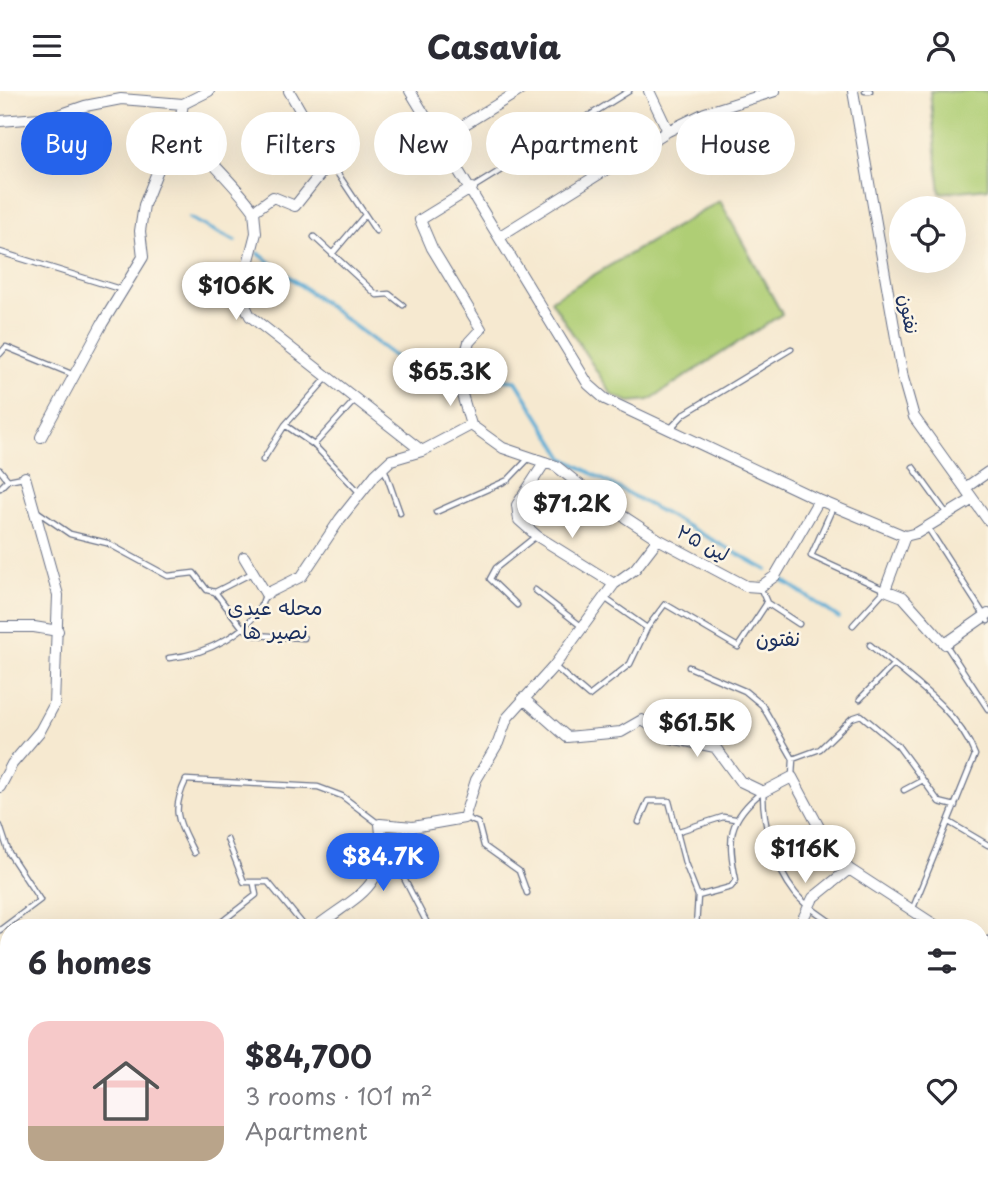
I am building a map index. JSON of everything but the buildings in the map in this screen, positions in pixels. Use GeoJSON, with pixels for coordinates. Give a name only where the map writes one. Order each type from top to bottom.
{"type":"FeatureCollection","features":[{"type":"Feature","properties":{"kind":"street"},"geometry":{"type":"LineString","coordinates":[[0,121],[53,117],[119,95],[183,104],[209,91]]}},
{"type":"Feature","properties":{"kind":"street"},"geometry":{"type":"LineString","coordinates":[[289,91],[301,112]]}},
{"type":"Feature","properties":{"kind":"street"},"geometry":{"type":"LineString","coordinates":[[411,91],[424,112]]}},
{"type":"Feature","properties":{"kind":"street"},"geometry":{"type":"LineString","coordinates":[[472,120],[519,91]]}},
{"type":"Feature","properties":{"kind":"street"},"geometry":{"type":"LineString","coordinates":[[649,91],[668,131]]}},
{"type":"Feature","properties":{"kind":"street"},"geometry":{"type":"LineString","coordinates":[[500,236],[668,131],[705,113],[775,91]]}},
{"type":"Feature","properties":{"kind":"street","name":"نفتون"},"geometry":{"type":"LineString","coordinates":[[853,91],[903,378],[914,417],[988,520]]}},
{"type":"Feature","properties":{"kind":"street"},"geometry":{"type":"LineString","coordinates":[[182,112],[183,104]]}},
{"type":"Feature","properties":{"kind":"street"},"geometry":{"type":"LineString","coordinates":[[41,437],[74,375],[144,257],[140,231],[144,205],[155,175]]}},
{"type":"Feature","properties":{"kind":"street"},"geometry":{"type":"LineString","coordinates":[[224,175],[235,185],[254,211],[256,233],[240,295],[250,316],[422,451]]}},
{"type":"Feature","properties":{"kind":"street"},"geometry":{"type":"LineString","coordinates":[[254,211],[273,197],[295,206],[320,175]]}},
{"type":"Feature","properties":{"kind":"street"},"geometry":{"type":"LineString","coordinates":[[464,175],[588,384],[605,400],[819,500],[905,535],[927,527],[973,499]]}},
{"type":"Feature","properties":{"kind":"street"},"geometry":{"type":"LineString","coordinates":[[244,557],[266,594],[302,576],[360,493],[391,460],[422,451],[471,425],[458,381],[469,342],[481,329],[432,248],[419,220],[472,188]]}},
{"type":"Feature","properties":{"kind":"street","name":"لین ۲۵"},"geometry":{"type":"LineString","coordinates":[[471,425],[503,448],[545,462],[658,539],[746,586],[760,587]]}},
{"type":"Feature","properties":{"kind":"street"},"geometry":{"type":"LineString","coordinates":[[545,462],[517,505],[519,520],[537,536],[614,584]]}},
{"type":"Feature","properties":{"kind":"street"},"geometry":{"type":"LineString","coordinates":[[965,488],[988,472]]}},
{"type":"Feature","properties":{"kind":"street"},"geometry":{"type":"LineString","coordinates":[[0,787],[12,764],[40,731],[54,705],[58,595],[25,477]]}},
{"type":"Feature","properties":{"kind":"street"},"geometry":{"type":"LineString","coordinates":[[760,587],[775,576],[819,500]]}},
{"type":"Feature","properties":{"kind":"street"},"geometry":{"type":"LineString","coordinates":[[905,535],[886,590],[903,597],[946,645],[987,617]]}},
{"type":"Feature","properties":{"kind":"street"},"geometry":{"type":"LineString","coordinates":[[327,919],[370,886],[381,867],[380,824],[414,827],[464,818],[476,780],[498,743],[507,718],[554,666],[614,584],[635,569],[658,539]]}},
{"type":"Feature","properties":{"kind":"street"},"geometry":{"type":"LineString","coordinates":[[0,627],[34,627],[58,631]]}},
{"type":"Feature","properties":{"kind":"street"},"geometry":{"type":"LineString","coordinates":[[523,698],[567,737],[621,732],[642,720],[671,738],[715,747],[740,781],[763,792],[792,777],[828,843],[849,869],[924,919]]}},
{"type":"Feature","properties":{"kind":"street"},"geometry":{"type":"LineString","coordinates":[[802,919],[813,898],[849,869]]}},
{"type":"Feature","properties":{"kind":"lane"},"geometry":{"type":"LineString","coordinates":[[472,188],[629,91]]}},
{"type":"Feature","properties":{"kind":"lane"},"geometry":{"type":"LineString","coordinates":[[339,175],[376,231]]}},
{"type":"Feature","properties":{"kind":"lane"},"geometry":{"type":"LineString","coordinates":[[332,254],[365,215]]}},
{"type":"Feature","properties":{"kind":"lane"},"geometry":{"type":"LineString","coordinates":[[314,236],[377,295],[388,294],[403,305]]}},
{"type":"Feature","properties":{"kind":"lane"},"geometry":{"type":"LineString","coordinates":[[0,252],[123,290]]}},
{"type":"Feature","properties":{"kind":"lane"},"geometry":{"type":"LineString","coordinates":[[0,354],[6,347],[74,375]]}},
{"type":"Feature","properties":{"kind":"lane"},"geometry":{"type":"LineString","coordinates":[[669,430],[684,414],[791,349]]}},
{"type":"Feature","properties":{"kind":"lane"},"geometry":{"type":"LineString","coordinates":[[262,460],[285,425],[328,377]]}},
{"type":"Feature","properties":{"kind":"lane"},"geometry":{"type":"LineString","coordinates":[[314,445],[356,399]]}},
{"type":"Feature","properties":{"kind":"lane"},"geometry":{"type":"LineString","coordinates":[[285,425],[314,445],[360,493]]}},
{"type":"Feature","properties":{"kind":"lane"},"geometry":{"type":"LineString","coordinates":[[436,512],[508,480],[530,456]]}},
{"type":"Feature","properties":{"kind":"lane"},"geometry":{"type":"LineString","coordinates":[[384,467],[400,513]]}},
{"type":"Feature","properties":{"kind":"lane"},"geometry":{"type":"LineString","coordinates":[[913,467],[948,515]]}},
{"type":"Feature","properties":{"kind":"lane"},"geometry":{"type":"LineString","coordinates":[[0,470],[8,480]]}},
{"type":"Feature","properties":{"kind":"lane"},"geometry":{"type":"LineString","coordinates":[[0,488],[8,480],[25,477]]}},
{"type":"Feature","properties":{"kind":"lane"},"geometry":{"type":"LineString","coordinates":[[834,506],[811,556],[886,590],[853,625]]}},
{"type":"Feature","properties":{"kind":"lane"},"geometry":{"type":"LineString","coordinates":[[32,508],[70,534],[107,543],[168,576],[194,573],[207,590],[215,592],[242,627],[254,635],[304,638]]}},
{"type":"Feature","properties":{"kind":"lane"},"geometry":{"type":"LineString","coordinates":[[927,527],[987,617]]}},
{"type":"Feature","properties":{"kind":"lane"},"geometry":{"type":"LineString","coordinates":[[517,605],[490,579],[496,568],[537,536]]}},
{"type":"Feature","properties":{"kind":"lane"},"geometry":{"type":"LineString","coordinates":[[215,592],[253,572]]}},
{"type":"Feature","properties":{"kind":"lane"},"geometry":{"type":"LineString","coordinates":[[760,587],[767,603],[799,624]]}},
{"type":"Feature","properties":{"kind":"lane"},"geometry":{"type":"LineString","coordinates":[[535,590],[583,628]]}},
{"type":"Feature","properties":{"kind":"lane"},"geometry":{"type":"LineString","coordinates":[[169,658],[190,656],[211,649],[242,627],[263,605],[266,594]]}},
{"type":"Feature","properties":{"kind":"lane"},"geometry":{"type":"LineString","coordinates":[[605,599],[647,628]]}},
{"type":"Feature","properties":{"kind":"lane"},"geometry":{"type":"LineString","coordinates":[[554,666],[589,696],[630,664],[647,628],[665,604],[738,647],[767,603]]}},
{"type":"Feature","properties":{"kind":"lane"},"geometry":{"type":"LineString","coordinates":[[870,645],[936,700],[968,738],[975,755],[911,912]]}},
{"type":"Feature","properties":{"kind":"lane"},"geometry":{"type":"LineString","coordinates":[[946,645],[988,709]]}},
{"type":"Feature","properties":{"kind":"lane"},"geometry":{"type":"LineString","coordinates":[[860,699],[893,665]]}},
{"type":"Feature","properties":{"kind":"lane"},"geometry":{"type":"LineString","coordinates":[[690,667],[744,691],[762,705],[793,758],[792,777]]}},
{"type":"Feature","properties":{"kind":"lane"},"geometry":{"type":"LineString","coordinates":[[793,758],[820,749],[852,718],[861,715],[898,746],[939,802],[955,806]]}},
{"type":"Feature","properties":{"kind":"lane"},"geometry":{"type":"LineString","coordinates":[[194,853],[176,815],[177,799],[186,780],[318,787],[342,796],[380,824]]}},
{"type":"Feature","properties":{"kind":"lane"},"geometry":{"type":"LineString","coordinates":[[904,790],[923,780]]}},
{"type":"Feature","properties":{"kind":"lane"},"geometry":{"type":"LineString","coordinates":[[698,896],[731,887],[736,880],[732,858],[735,820],[744,807],[763,792]]}},
{"type":"Feature","properties":{"kind":"lane"},"geometry":{"type":"LineString","coordinates":[[763,792],[763,811],[772,846],[794,893],[827,919]]}},
{"type":"Feature","properties":{"kind":"lane"},"geometry":{"type":"LineString","coordinates":[[639,822],[648,801],[669,801],[679,831],[685,863],[698,896],[697,919]]}},
{"type":"Feature","properties":{"kind":"lane"},"geometry":{"type":"LineString","coordinates":[[679,831],[723,817],[735,820]]}},
{"type":"Feature","properties":{"kind":"lane"},"geometry":{"type":"LineString","coordinates":[[464,818],[478,823],[484,846],[491,853],[506,860],[519,871],[527,893]]}},
{"type":"Feature","properties":{"kind":"lane"},"geometry":{"type":"LineString","coordinates":[[949,822],[988,845]]}},
{"type":"Feature","properties":{"kind":"lane"},"geometry":{"type":"LineString","coordinates":[[0,826],[9,853],[40,900],[15,919]]}},
{"type":"Feature","properties":{"kind":"lane"},"geometry":{"type":"LineString","coordinates":[[227,839],[244,882],[268,882],[298,919]]}},
{"type":"Feature","properties":{"kind":"lane"},"geometry":{"type":"LineString","coordinates":[[382,858],[396,863],[425,919]]}},
{"type":"Feature","properties":{"kind":"lane"},"geometry":{"type":"LineString","coordinates":[[225,919],[256,895],[254,884]]}},
{"type":"Feature","properties":{"kind":"green space"},"geometry":{"type":"Polygon","coordinates":[[[930,91],[988,91],[988,188],[940,193],[930,91]]]}},
{"type":"Feature","properties":{"kind":"green space"},"geometry":{"type":"Polygon","coordinates":[[[720,201],[782,314],[649,400],[630,402],[612,395],[551,300],[720,201]]]}},
{"type":"Feature","properties":{"kind":"waterway"},"geometry":{"type":"LineString","coordinates":[[189,218],[235,241]]}},
{"type":"Feature","properties":{"kind":"waterway"},"geometry":{"type":"LineString","coordinates":[[258,253],[415,372]]}},
{"type":"Feature","properties":{"kind":"waterway"},"geometry":{"type":"LineString","coordinates":[[463,377],[516,381],[564,458],[767,570]]}},
{"type":"Feature","properties":{"kind":"waterway"},"geometry":{"type":"LineString","coordinates":[[778,577],[839,618]]}},
{"type":"Feature","properties":{"kind":"district","name":"محله عیدی نصیر ها"},"geometry":{"type":"Point","coordinates":[275,620]}},
{"type":"Feature","properties":{"kind":"district","name":"نفتون"},"geometry":{"type":"Point","coordinates":[778,639]}}]}
